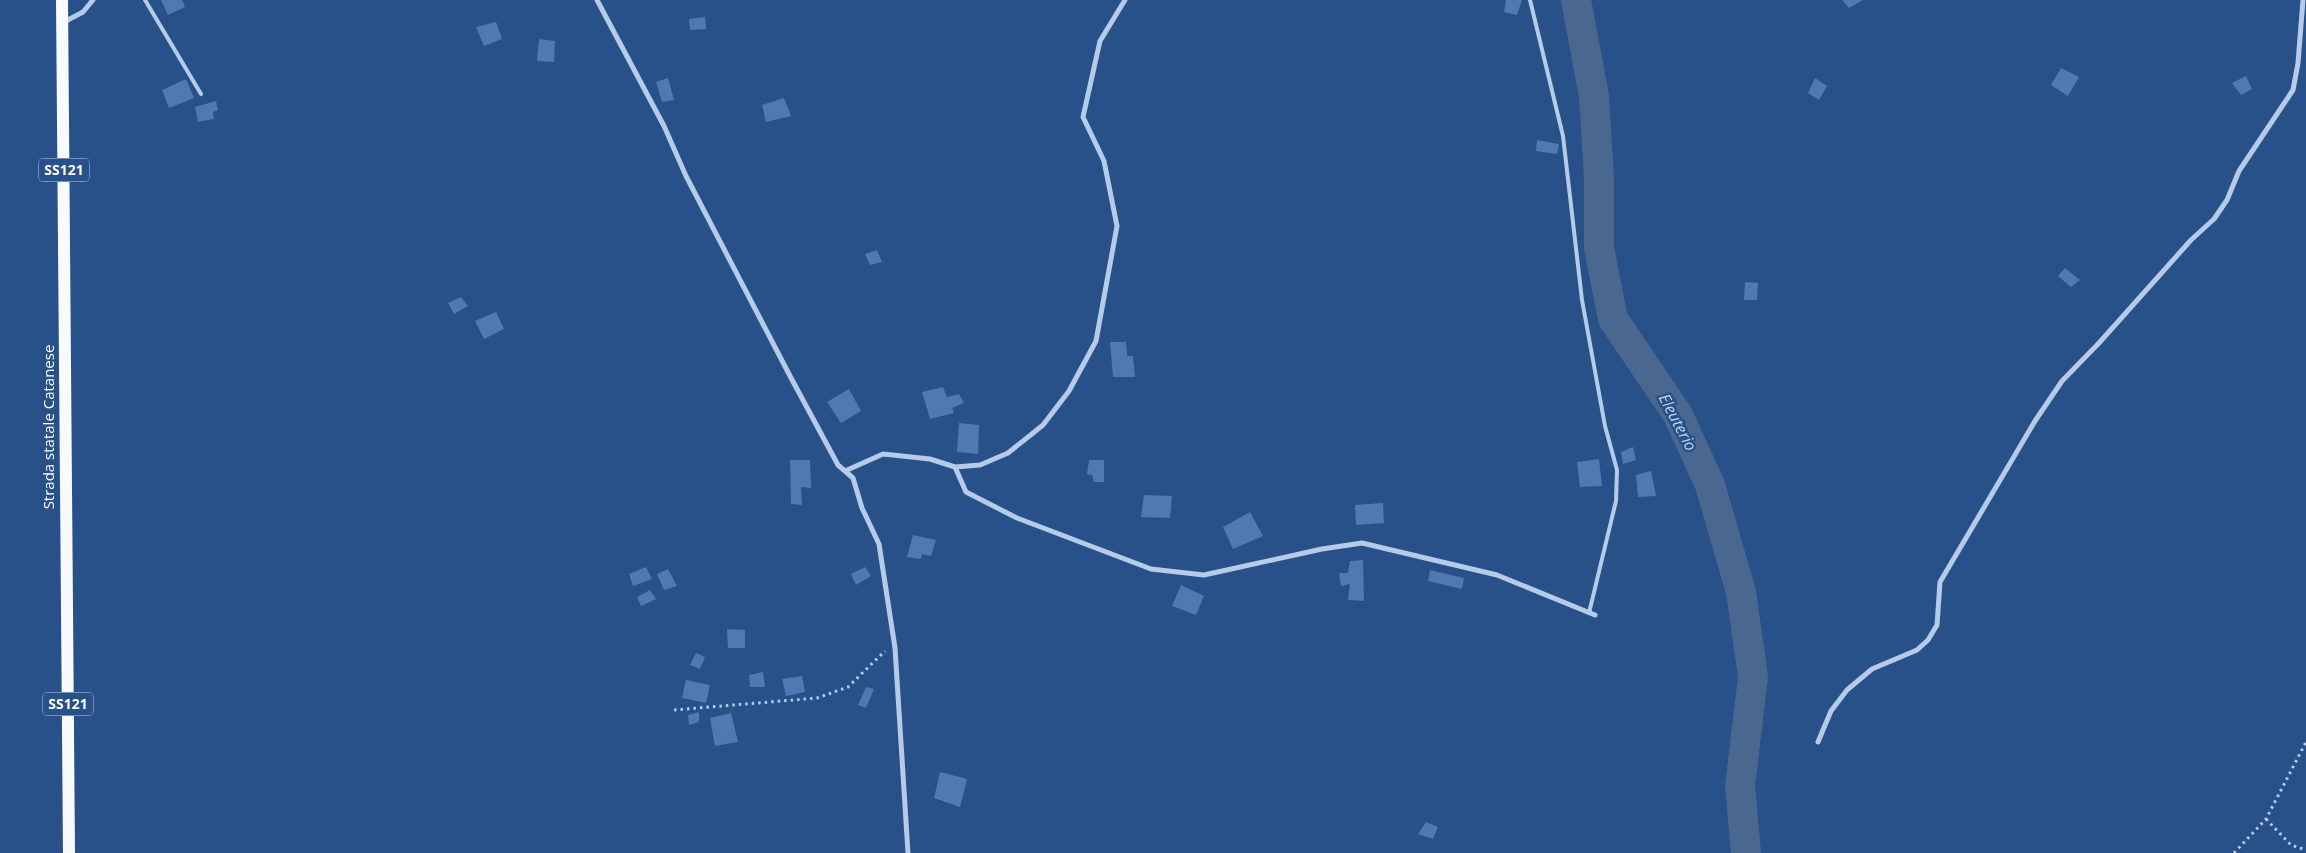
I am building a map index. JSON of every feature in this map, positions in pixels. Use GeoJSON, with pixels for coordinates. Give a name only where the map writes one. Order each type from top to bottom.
{"type":"FeatureCollection","features":[{"type":"Feature","properties":{"kind":"main road","name":"Strada statale Catanese"},"geometry":{"type":"LineString","coordinates":[[62,0],[66,257],[64,339],[69,853]]}},
{"type":"Feature","properties":{"kind":"street"},"geometry":{"type":"LineString","coordinates":[[62,22],[83,12],[92,0]]}},
{"type":"Feature","properties":{"kind":"street"},"geometry":{"type":"LineString","coordinates":[[597,0],[664,126],[686,176],[790,376],[838,465],[852,478],[862,508],[879,544],[894,641],[908,853]]}},
{"type":"Feature","properties":{"kind":"street"},"geometry":{"type":"LineString","coordinates":[[845,471],[883,454],[930,459],[955,467],[980,465],[1008,453],[1043,425],[1069,391],[1096,341],[1116,226],[1104,160],[1083,117],[1100,41],[1124,0]]}},
{"type":"Feature","properties":{"kind":"street"},"geometry":{"type":"LineString","coordinates":[[1818,742],[1831,711],[1847,690],[1872,669],[1917,650],[1928,640],[1936,625],[1940,582],[2034,421],[2062,380],[2099,344],[2191,240],[2214,219],[2227,200],[2239,171],[2293,90],[2298,63],[2303,0]]}},
{"type":"Feature","properties":{"kind":"street"},"geometry":{"type":"LineString","coordinates":[[955,467],[966,492],[1017,518],[1151,568],[1204,575],[1322,549],[1362,543],[1497,576],[1595,615]]}},
{"type":"Feature","properties":{"kind":"lane"},"geometry":{"type":"LineString","coordinates":[[145,0],[201,94]]}},
{"type":"Feature","properties":{"kind":"lane"},"geometry":{"type":"LineString","coordinates":[[1530,0],[1563,136],[1582,300],[1605,426],[1617,470],[1616,501],[1589,612]]}},
{"type":"Feature","properties":{"kind":"path"},"geometry":{"type":"LineString","coordinates":[[674,710],[817,698],[848,687],[894,641]]}},
{"type":"Feature","properties":{"kind":"path"},"geometry":{"type":"LineString","coordinates":[[2234,853],[2266,819],[2306,742]]}},
{"type":"Feature","properties":{"kind":"path"},"geometry":{"type":"LineString","coordinates":[[2266,819],[2291,845],[2306,850]]}},
{"type":"Feature","properties":{"kind":"building"},"geometry":{"type":"Polygon","coordinates":[[[161,0],[182,0],[185,7],[168,15],[161,0]]]}},
{"type":"Feature","properties":{"kind":"building"},"geometry":{"type":"Polygon","coordinates":[[[1506,0],[1522,0],[1517,15],[1504,12],[1506,0]]]}},
{"type":"Feature","properties":{"kind":"building"},"geometry":{"type":"Polygon","coordinates":[[[1842,0],[1863,0],[1849,8],[1842,0]]]}},
{"type":"Feature","properties":{"kind":"building"},"geometry":{"type":"Polygon","coordinates":[[[705,17],[706,29],[690,30],[689,19],[705,17]]]}},
{"type":"Feature","properties":{"kind":"building"},"geometry":{"type":"Polygon","coordinates":[[[496,22],[502,39],[484,46],[476,27],[496,22]]]}},
{"type":"Feature","properties":{"kind":"building"},"geometry":{"type":"Polygon","coordinates":[[[539,39],[555,41],[554,62],[537,61],[539,39]]]}},
{"type":"Feature","properties":{"kind":"building"},"geometry":{"type":"Polygon","coordinates":[[[2061,68],[2079,77],[2068,96],[2051,85],[2061,68]]]}},
{"type":"Feature","properties":{"kind":"building"},"geometry":{"type":"Polygon","coordinates":[[[2246,76],[2252,89],[2241,95],[2232,83],[2246,76]]]}},
{"type":"Feature","properties":{"kind":"building"},"geometry":{"type":"Polygon","coordinates":[[[668,78],[674,100],[662,102],[656,82],[668,78]]]}},
{"type":"Feature","properties":{"kind":"building"},"geometry":{"type":"Polygon","coordinates":[[[1815,78],[1827,86],[1819,100],[1808,93],[1815,78]]]}},
{"type":"Feature","properties":{"kind":"building"},"geometry":{"type":"Polygon","coordinates":[[[186,79],[194,98],[169,108],[162,90],[186,79]]]}},
{"type":"Feature","properties":{"kind":"building"},"geometry":{"type":"Polygon","coordinates":[[[784,98],[791,116],[766,122],[762,105],[784,98]]]}},
{"type":"Feature","properties":{"kind":"building"},"geometry":{"type":"Polygon","coordinates":[[[216,101],[218,110],[213,112],[214,119],[198,122],[195,107],[216,101]]]}},
{"type":"Feature","properties":{"kind":"building"},"geometry":{"type":"Polygon","coordinates":[[[1537,140],[1559,144],[1557,154],[1536,151],[1537,140]]]}},
{"type":"Feature","properties":{"kind":"building"},"geometry":{"type":"Polygon","coordinates":[[[877,250],[882,262],[870,265],[865,254],[877,250]]]}},
{"type":"Feature","properties":{"kind":"building"},"geometry":{"type":"Polygon","coordinates":[[[2065,268],[2080,280],[2071,287],[2058,276],[2065,268]]]}},
{"type":"Feature","properties":{"kind":"building"},"geometry":{"type":"Polygon","coordinates":[[[1745,282],[1758,283],[1757,300],[1744,300],[1745,282]]]}},
{"type":"Feature","properties":{"kind":"building"},"geometry":{"type":"Polygon","coordinates":[[[461,297],[468,306],[454,314],[448,303],[461,297]]]}},
{"type":"Feature","properties":{"kind":"building"},"geometry":{"type":"Polygon","coordinates":[[[496,312],[504,329],[484,339],[475,321],[496,312]]]}},
{"type":"Feature","properties":{"kind":"building"},"geometry":{"type":"Polygon","coordinates":[[[1110,342],[1126,342],[1127,356],[1133,356],[1135,377],[1113,377],[1110,342]]]}},
{"type":"Feature","properties":{"kind":"building"},"geometry":{"type":"Polygon","coordinates":[[[943,387],[947,397],[959,394],[964,403],[952,408],[954,413],[930,419],[922,392],[943,387]]]}},
{"type":"Feature","properties":{"kind":"building"},"geometry":{"type":"Polygon","coordinates":[[[849,389],[861,411],[841,423],[827,402],[849,389]]]}},
{"type":"Feature","properties":{"kind":"building"},"geometry":{"type":"Polygon","coordinates":[[[959,423],[979,425],[978,454],[957,452],[959,423]]]}},
{"type":"Feature","properties":{"kind":"building"},"geometry":{"type":"Polygon","coordinates":[[[1633,447],[1636,460],[1623,464],[1621,452],[1633,447]]]}},
{"type":"Feature","properties":{"kind":"building"},"geometry":{"type":"Polygon","coordinates":[[[1599,459],[1602,486],[1580,487],[1577,462],[1599,459]]]}},
{"type":"Feature","properties":{"kind":"building"},"geometry":{"type":"Polygon","coordinates":[[[790,460],[810,460],[811,488],[801,487],[802,505],[791,504],[790,460]]]}},
{"type":"Feature","properties":{"kind":"building"},"geometry":{"type":"Polygon","coordinates":[[[1089,460],[1104,460],[1104,482],[1094,482],[1092,475],[1087,474],[1089,460]]]}},
{"type":"Feature","properties":{"kind":"building"},"geometry":{"type":"Polygon","coordinates":[[[1651,471],[1656,496],[1638,497],[1636,475],[1651,471]]]}},
{"type":"Feature","properties":{"kind":"building"},"geometry":{"type":"Polygon","coordinates":[[[1144,495],[1172,496],[1170,518],[1141,517],[1144,495]]]}},
{"type":"Feature","properties":{"kind":"building"},"geometry":{"type":"Polygon","coordinates":[[[1383,503],[1384,523],[1356,525],[1355,505],[1383,503]]]}},
{"type":"Feature","properties":{"kind":"building"},"geometry":{"type":"Polygon","coordinates":[[[1250,512],[1263,536],[1233,549],[1223,527],[1250,512]]]}},
{"type":"Feature","properties":{"kind":"building"},"geometry":{"type":"Polygon","coordinates":[[[913,535],[936,540],[931,556],[922,554],[921,559],[907,557],[913,535]]]}},
{"type":"Feature","properties":{"kind":"building"},"geometry":{"type":"Polygon","coordinates":[[[1363,560],[1364,601],[1348,600],[1350,584],[1341,586],[1339,573],[1348,573],[1350,561],[1363,560]]]}},
{"type":"Feature","properties":{"kind":"building"},"geometry":{"type":"Polygon","coordinates":[[[646,567],[652,579],[633,586],[629,574],[646,567]]]}},
{"type":"Feature","properties":{"kind":"building"},"geometry":{"type":"Polygon","coordinates":[[[865,567],[871,576],[856,585],[851,574],[865,567]]]}},
{"type":"Feature","properties":{"kind":"building"},"geometry":{"type":"Polygon","coordinates":[[[668,569],[677,586],[664,590],[657,574],[668,569]]]}},
{"type":"Feature","properties":{"kind":"building"},"geometry":{"type":"Polygon","coordinates":[[[1430,570],[1464,578],[1462,589],[1428,581],[1430,570]]]}},
{"type":"Feature","properties":{"kind":"building"},"geometry":{"type":"Polygon","coordinates":[[[1181,585],[1204,596],[1196,615],[1172,606],[1181,585]]]}},
{"type":"Feature","properties":{"kind":"building"},"geometry":{"type":"Polygon","coordinates":[[[650,590],[656,599],[641,606],[637,597],[650,590]]]}},
{"type":"Feature","properties":{"kind":"building"},"geometry":{"type":"Polygon","coordinates":[[[727,629],[745,630],[745,648],[728,648],[727,629]]]}},
{"type":"Feature","properties":{"kind":"building"},"geometry":{"type":"Polygon","coordinates":[[[696,653],[705,657],[700,669],[690,665],[696,653]]]}},
{"type":"Feature","properties":{"kind":"building"},"geometry":{"type":"Polygon","coordinates":[[[763,672],[765,687],[750,687],[749,675],[763,672]]]}},
{"type":"Feature","properties":{"kind":"building"},"geometry":{"type":"Polygon","coordinates":[[[802,676],[805,692],[786,696],[782,679],[802,676]]]}},
{"type":"Feature","properties":{"kind":"building"},"geometry":{"type":"Polygon","coordinates":[[[686,680],[710,685],[706,703],[682,698],[686,680]]]}},
{"type":"Feature","properties":{"kind":"building"},"geometry":{"type":"Polygon","coordinates":[[[866,687],[874,689],[866,708],[858,705],[866,687]]]}},
{"type":"Feature","properties":{"kind":"building"},"geometry":{"type":"Polygon","coordinates":[[[699,712],[699,722],[689,725],[688,715],[699,712]]]}},
{"type":"Feature","properties":{"kind":"building"},"geometry":{"type":"Polygon","coordinates":[[[731,713],[738,742],[715,746],[710,718],[731,713]]]}},
{"type":"Feature","properties":{"kind":"building"},"geometry":{"type":"Polygon","coordinates":[[[940,772],[967,779],[960,807],[934,798],[940,772]]]}},
{"type":"Feature","properties":{"kind":"building"},"geometry":{"type":"Polygon","coordinates":[[[1426,822],[1438,827],[1433,839],[1418,834],[1426,822]]]}},
{"type":"Feature","properties":{"kind":"waterway","name":"Eleuterio"},"geometry":{"type":"LineString","coordinates":[[1576,0],[1594,96],[1599,179],[1599,248],[1613,319],[1678,415],[1710,485],[1741,592],[1753,677],[1740,786],[1746,853]]}}]}
